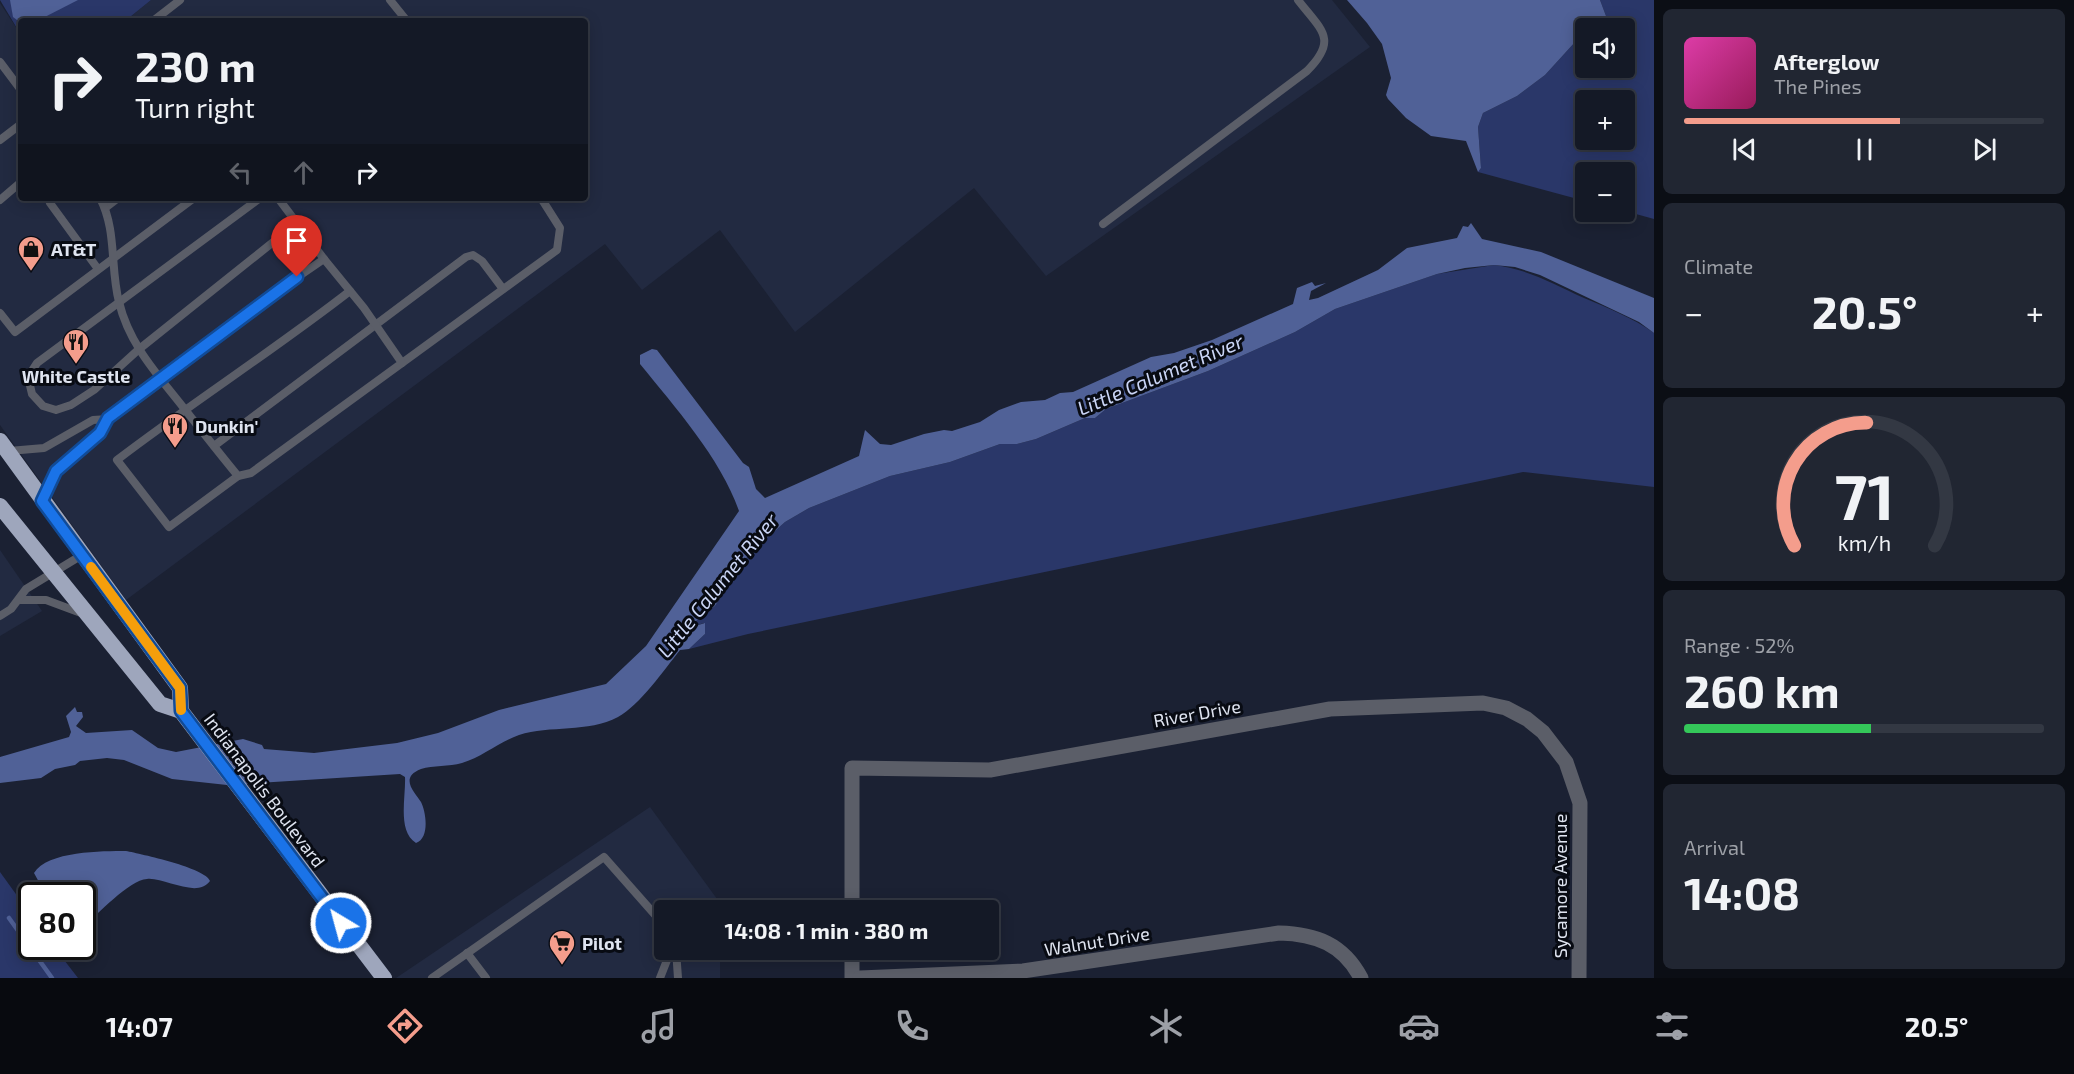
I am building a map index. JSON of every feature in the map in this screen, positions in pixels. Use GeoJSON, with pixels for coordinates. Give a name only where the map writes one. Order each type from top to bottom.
{"type":"FeatureCollection","features":[{"type":"Feature","properties":{"kind":"highway","name":"Indianapolis Boulevard"},"geometry":{"type":"LineString","coordinates":[[4,446],[180,688],[181,711]]}},
{"type":"Feature","properties":{"kind":"highway","name":"Indianapolis Boulevard"},"geometry":{"type":"LineString","coordinates":[[0,506],[160,704],[181,711],[384,978]]}},
{"type":"Feature","properties":{"kind":"street","name":"River Drive"},"geometry":{"type":"LineString","coordinates":[[852,900],[852,768],[990,770],[1330,709],[1445,702],[1483,703],[1506,708],[1527,719],[1543,732]]}},
{"type":"Feature","properties":{"kind":"street","name":"Sycamore Avenue"},"geometry":{"type":"LineString","coordinates":[[1543,732],[1566,762],[1580,803],[1579,978]]}},
{"type":"Feature","properties":{"kind":"street","name":"Walnut Drive"},"geometry":{"type":"LineString","coordinates":[[860,978],[1023,971],[1279,933],[1319,938],[1336,947],[1354,965],[1361,978]]}},
{"type":"Feature","properties":{"kind":"street"},"geometry":{"type":"LineString","coordinates":[[852,960],[852,978]]}},
{"type":"Feature","properties":{"kind":"lane"},"geometry":{"type":"LineString","coordinates":[[157,18],[180,0]]}},
{"type":"Feature","properties":{"kind":"lane"},"geometry":{"type":"LineString","coordinates":[[390,0],[405,18]]}},
{"type":"Feature","properties":{"kind":"lane"},"geometry":{"type":"LineString","coordinates":[[1103,224],[1307,71],[1320,58],[1326,47],[1325,35],[1298,0]]}},
{"type":"Feature","properties":{"kind":"lane"},"geometry":{"type":"LineString","coordinates":[[0,62],[18,86]]}},
{"type":"Feature","properties":{"kind":"lane"},"geometry":{"type":"LineString","coordinates":[[0,140],[18,126]]}},
{"type":"Feature","properties":{"kind":"lane"},"geometry":{"type":"LineString","coordinates":[[0,200],[18,185]]}},
{"type":"Feature","properties":{"kind":"lane"},"geometry":{"type":"LineString","coordinates":[[102,201],[111,227],[118,302],[138,350],[238,476]]}},
{"type":"Feature","properties":{"kind":"lane"},"geometry":{"type":"LineString","coordinates":[[105,208],[114,201]]}},
{"type":"Feature","properties":{"kind":"lane"},"geometry":{"type":"LineString","coordinates":[[0,313],[15,332],[190,201]]}},
{"type":"Feature","properties":{"kind":"lane"},"geometry":{"type":"LineString","coordinates":[[256,201],[37,363],[28,377],[32,394],[43,406],[56,410],[71,405],[94,390],[138,350],[297,223]]}},
{"type":"Feature","properties":{"kind":"lane"},"geometry":{"type":"LineString","coordinates":[[281,201],[376,324],[402,363]]}},
{"type":"Feature","properties":{"kind":"lane"},"geometry":{"type":"LineString","coordinates":[[350,291],[270,352],[185,409],[117,460],[169,527],[238,476],[251,473],[557,250],[560,228],[543,201]]}},
{"type":"Feature","properties":{"kind":"lane"},"geometry":{"type":"LineString","coordinates":[[50,203],[98,269]]}},
{"type":"Feature","properties":{"kind":"lane"},"geometry":{"type":"LineString","coordinates":[[213,446],[376,324],[473,255],[482,261],[503,289]]}},
{"type":"Feature","properties":{"kind":"lane"},"geometry":{"type":"LineString","coordinates":[[42,501],[56,471],[100,433],[108,418],[270,296],[324,259]]}},
{"type":"Feature","properties":{"kind":"lane"},"geometry":{"type":"LineString","coordinates":[[4,446],[44,448],[93,420],[108,418]]}},
{"type":"Feature","properties":{"kind":"lane"},"geometry":{"type":"LineString","coordinates":[[0,616],[19,600],[26,589],[82,555]]}},
{"type":"Feature","properties":{"kind":"lane"},"geometry":{"type":"LineString","coordinates":[[19,600],[46,600],[88,615]]}},
{"type":"Feature","properties":{"kind":"lane"},"geometry":{"type":"LineString","coordinates":[[432,978],[604,856],[654,914]]}},
{"type":"Feature","properties":{"kind":"lane"},"geometry":{"type":"LineString","coordinates":[[467,953],[486,978]]}},
{"type":"Feature","properties":{"kind":"lane"},"geometry":{"type":"LineString","coordinates":[[660,978],[667,960]]}},
{"type":"Feature","properties":{"kind":"lane"},"geometry":{"type":"LineString","coordinates":[[677,960],[678,978]]}},
{"type":"Feature","properties":{"kind":"shaded area"},"geometry":{"type":"Polygon","coordinates":[[[0,0],[151,0],[129,18],[18,18],[18,30],[0,0]]]}},
{"type":"Feature","properties":{"kind":"shaded area"},"geometry":{"type":"Polygon","coordinates":[[[151,0],[1332,0],[1370,47],[1046,276],[974,188],[795,332],[720,230],[642,290],[605,244],[126,600],[0,425],[0,3],[18,30],[18,201],[588,201],[588,18],[129,18],[151,0]]]}},
{"type":"Feature","properties":{"kind":"shaded area"},"geometry":{"type":"Polygon","coordinates":[[[1600,0],[1654,0],[1654,219],[1635,214],[1635,162],[1575,162],[1575,198],[1478,172],[1481,168],[1478,127],[1483,113],[1517,96],[1545,75],[1575,42],[1575,78],[1635,78],[1635,18],[1594,18],[1606,16],[1600,0]]]}},
{"type":"Feature","properties":{"kind":"shaded area"},"geometry":{"type":"Polygon","coordinates":[[[1494,265],[1540,278],[1620,314],[1654,333],[1654,487],[1523,472],[748,634],[689,649],[705,634],[704,623],[695,626],[696,621],[715,606],[749,554],[785,522],[809,508],[890,476],[950,462],[1000,444],[1017,444],[1036,439],[1085,418],[1095,418],[1106,409],[1208,371],[1295,332],[1335,309],[1437,274],[1494,265]]]}},
{"type":"Feature","properties":{"kind":"shaded area"},"geometry":{"type":"Polygon","coordinates":[[[0,550],[42,611],[0,636],[0,550]]]}},
{"type":"Feature","properties":{"kind":"shaded area"},"geometry":{"type":"Polygon","coordinates":[[[650,807],[718,900],[654,900],[654,960],[720,960],[720,978],[396,978],[650,807]]]}},
{"type":"Feature","properties":{"kind":"shaded area"},"geometry":{"type":"Polygon","coordinates":[[[0,872],[18,897],[18,960],[64,960],[78,978],[0,978],[0,872]]]}},
{"type":"Feature","properties":{"kind":"water"},"geometry":{"type":"Polygon","coordinates":[[[10,0],[78,0],[43,18],[18,18],[18,21],[13,17],[10,0]]]}},
{"type":"Feature","properties":{"kind":"water"},"geometry":{"type":"Polygon","coordinates":[[[1347,0],[1600,0],[1606,16],[1575,18],[1575,42],[1545,75],[1517,96],[1483,113],[1478,127],[1481,168],[1478,172],[1466,141],[1431,136],[1406,118],[1388,99],[1386,95],[1391,78],[1382,44],[1347,0]]]}},
{"type":"Feature","properties":{"kind":"water","name":"Little Calumet River"},"geometry":{"type":"Polygon","coordinates":[[[1471,223],[1482,239],[1541,252],[1654,298],[1654,333],[1639,322],[1540,275],[1515,267],[1494,265],[1465,268],[1437,274],[1335,309],[1295,332],[1208,371],[1106,409],[1095,418],[1085,418],[1036,439],[1017,444],[1000,444],[950,462],[890,476],[809,508],[785,522],[749,554],[715,606],[696,621],[695,626],[705,623],[705,634],[689,649],[680,650],[635,704],[618,717],[594,725],[519,735],[469,760],[421,769],[414,773],[410,786],[423,806],[426,824],[423,836],[416,843],[410,838],[404,822],[405,777],[400,774],[227,785],[172,779],[124,760],[107,758],[80,761],[75,765],[55,769],[41,778],[0,783],[0,757],[69,737],[71,732],[66,716],[75,707],[77,712],[82,712],[83,717],[76,726],[86,733],[132,730],[158,748],[176,752],[243,739],[262,745],[264,749],[314,753],[397,743],[438,733],[499,710],[606,684],[646,646],[739,511],[721,472],[709,453],[640,364],[640,355],[652,349],[657,350],[743,463],[749,467],[756,489],[765,498],[859,456],[865,430],[880,444],[891,445],[924,434],[944,430],[952,431],[980,422],[999,410],[1021,402],[1045,400],[1060,393],[1073,392],[1151,357],[1174,353],[1212,340],[1293,304],[1297,288],[1312,282],[1315,286],[1326,283],[1311,291],[1309,300],[1318,298],[1378,270],[1407,248],[1457,238],[1463,226],[1468,227],[1471,223]]]}},
{"type":"Feature","properties":{"kind":"water"},"geometry":{"type":"Polygon","coordinates":[[[126,851],[158,858],[197,871],[210,881],[204,886],[189,888],[154,879],[140,881],[123,891],[96,915],[96,882],[39,882],[34,873],[51,860],[90,852],[126,851]]]}},
{"type":"Feature","properties":{"kind":"waterway"},"geometry":{"type":"LineString","coordinates":[[9,918],[52,978]]}},
{"type":"Feature","properties":{"kind":"slow traffic"},"geometry":{"type":"LineString","coordinates":[[91,567],[180,688],[181,710]]}},
{"type":"Feature","properties":{"kind":"place","name":"AT&T"},"geometry":{"type":"Point","coordinates":[31,272]}},
{"type":"Feature","properties":{"kind":"place","name":"White Castle"},"geometry":{"type":"Point","coordinates":[76,365]}},
{"type":"Feature","properties":{"kind":"place","name":"Dunkin'"},"geometry":{"type":"Point","coordinates":[175,449]}},
{"type":"Feature","properties":{"kind":"place","name":"Pilot"},"geometry":{"type":"Point","coordinates":[562,966]}},
{"type":"Feature","properties":{"kind":"route"},"geometry":{"type":"LineString","coordinates":[[297,277],[108,418],[100,433],[56,471],[42,501],[180,688],[181,711],[341,923]]}}]}
